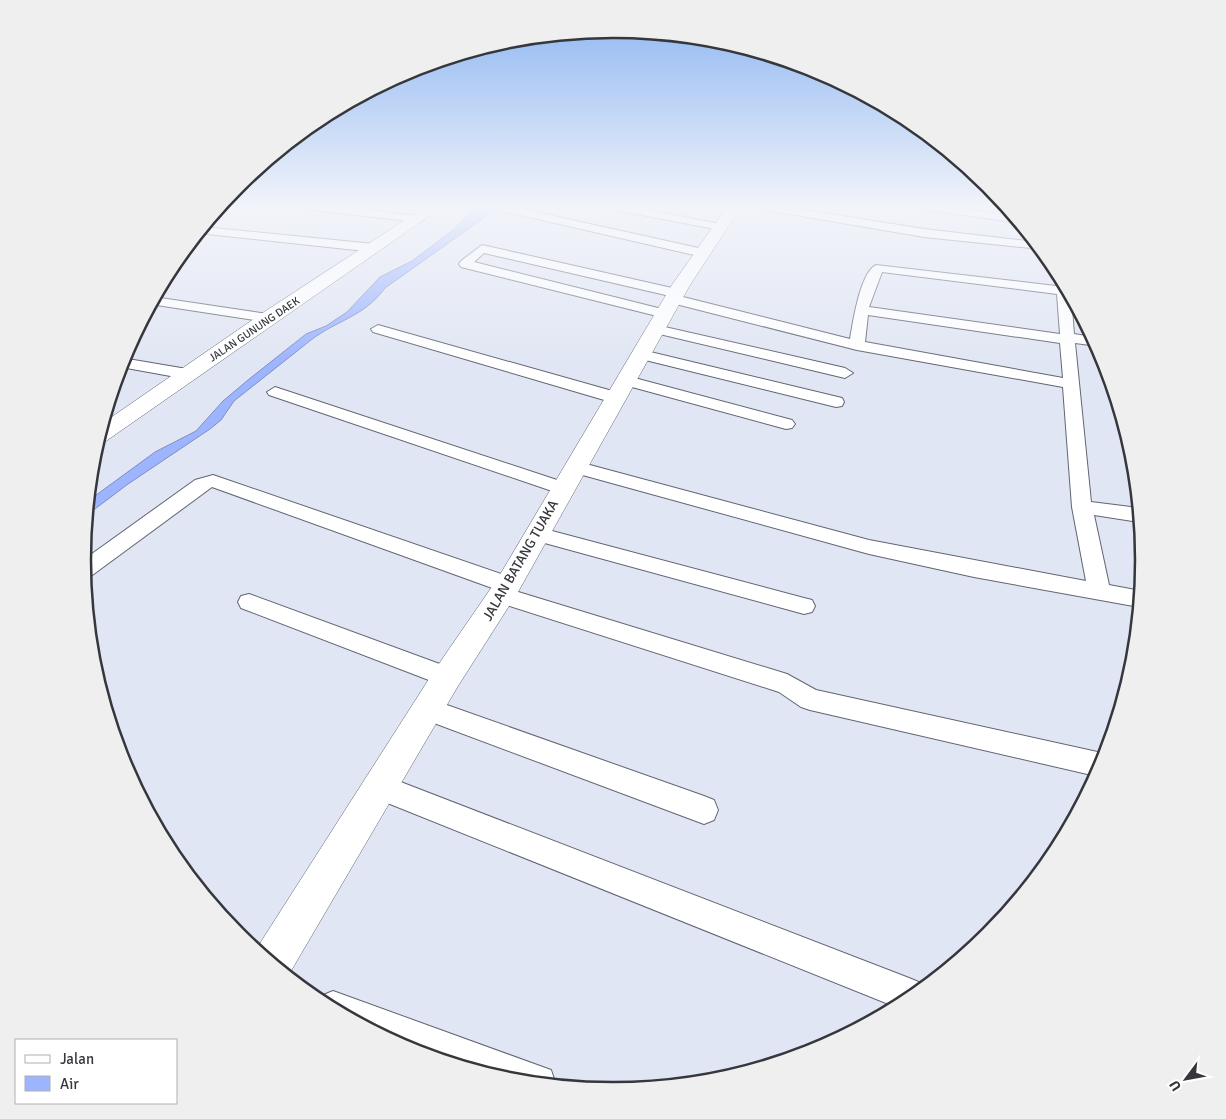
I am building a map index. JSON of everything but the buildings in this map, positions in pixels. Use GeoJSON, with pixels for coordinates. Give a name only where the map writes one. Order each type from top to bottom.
{"type":"FeatureCollection","features":[{"type":"Feature","properties":{"kind":"street","name":"JALAN GUNUNG DAEK"},"geometry":{"type":"LineString","coordinates":[[108,428],[357,259]]}},
{"type":"Feature","properties":{"kind":"street"},"geometry":{"type":"LineString","coordinates":[[470,259],[465,264],[668,309],[1071,384]]}},
{"type":"Feature","properties":{"kind":"street"},"geometry":{"type":"LineString","coordinates":[[514,259],[668,309],[845,372]]}},
{"type":"Feature","properties":{"kind":"street","name":"JALAN BATANG TUAKA"},"geometry":{"type":"LineString","coordinates":[[275,957],[447,676],[505,590],[568,478],[699,259]]}},
{"type":"Feature","properties":{"kind":"street"},"geometry":{"type":"LineString","coordinates":[[857,345],[863,302],[877,270],[881,268],[1057,286]]}},
{"type":"Feature","properties":{"kind":"street"},"geometry":{"type":"LineString","coordinates":[[1065,300],[1067,339],[1082,506],[1099,592]]}},
{"type":"Feature","properties":{"kind":"street"},"geometry":{"type":"LineString","coordinates":[[159,301],[268,318]]}},
{"type":"Feature","properties":{"kind":"street"},"geometry":{"type":"LineString","coordinates":[[862,310],[1086,341]]}},
{"type":"Feature","properties":{"kind":"street"},"geometry":{"type":"LineString","coordinates":[[378,329],[622,390],[786,424]]}},
{"type":"Feature","properties":{"kind":"street"},"geometry":{"type":"LineString","coordinates":[[642,354],[836,402]]}},
{"type":"Feature","properties":{"kind":"street"},"geometry":{"type":"LineString","coordinates":[[130,364],[187,374]]}},
{"type":"Feature","properties":{"kind":"street"},"geometry":{"type":"LineString","coordinates":[[275,392],[568,478],[869,547],[1134,598]]}},
{"type":"Feature","properties":{"kind":"street"},"geometry":{"type":"LineString","coordinates":[[91,567],[202,484],[213,481],[505,590],[787,684],[810,700],[1094,762]]}},
{"type":"Feature","properties":{"kind":"street"},"geometry":{"type":"LineString","coordinates":[[1082,506],[1133,514]]}},
{"type":"Feature","properties":{"kind":"street"},"geometry":{"type":"LineString","coordinates":[[537,534],[804,606]]}},
{"type":"Feature","properties":{"kind":"street"},"geometry":{"type":"LineString","coordinates":[[249,602],[447,676]]}},
{"type":"Feature","properties":{"kind":"street"},"geometry":{"type":"LineString","coordinates":[[427,710],[704,810]]}},
{"type":"Feature","properties":{"kind":"street"},"geometry":{"type":"LineString","coordinates":[[380,787],[905,992]]}},
{"type":"Feature","properties":{"kind":"street"},"geometry":{"type":"LineString","coordinates":[[371,1022],[497,1068]]}},
{"type":"Feature","properties":{"kind":"water"},"geometry":{"type":"Polygon","coordinates":[[[426,259],[385,288],[368,306],[311,340],[234,401],[221,420],[210,429],[128,484],[93,510],[95,496],[155,452],[196,431],[223,401],[306,334],[326,326],[347,312],[380,277],[412,261],[426,259]]]}}]}
